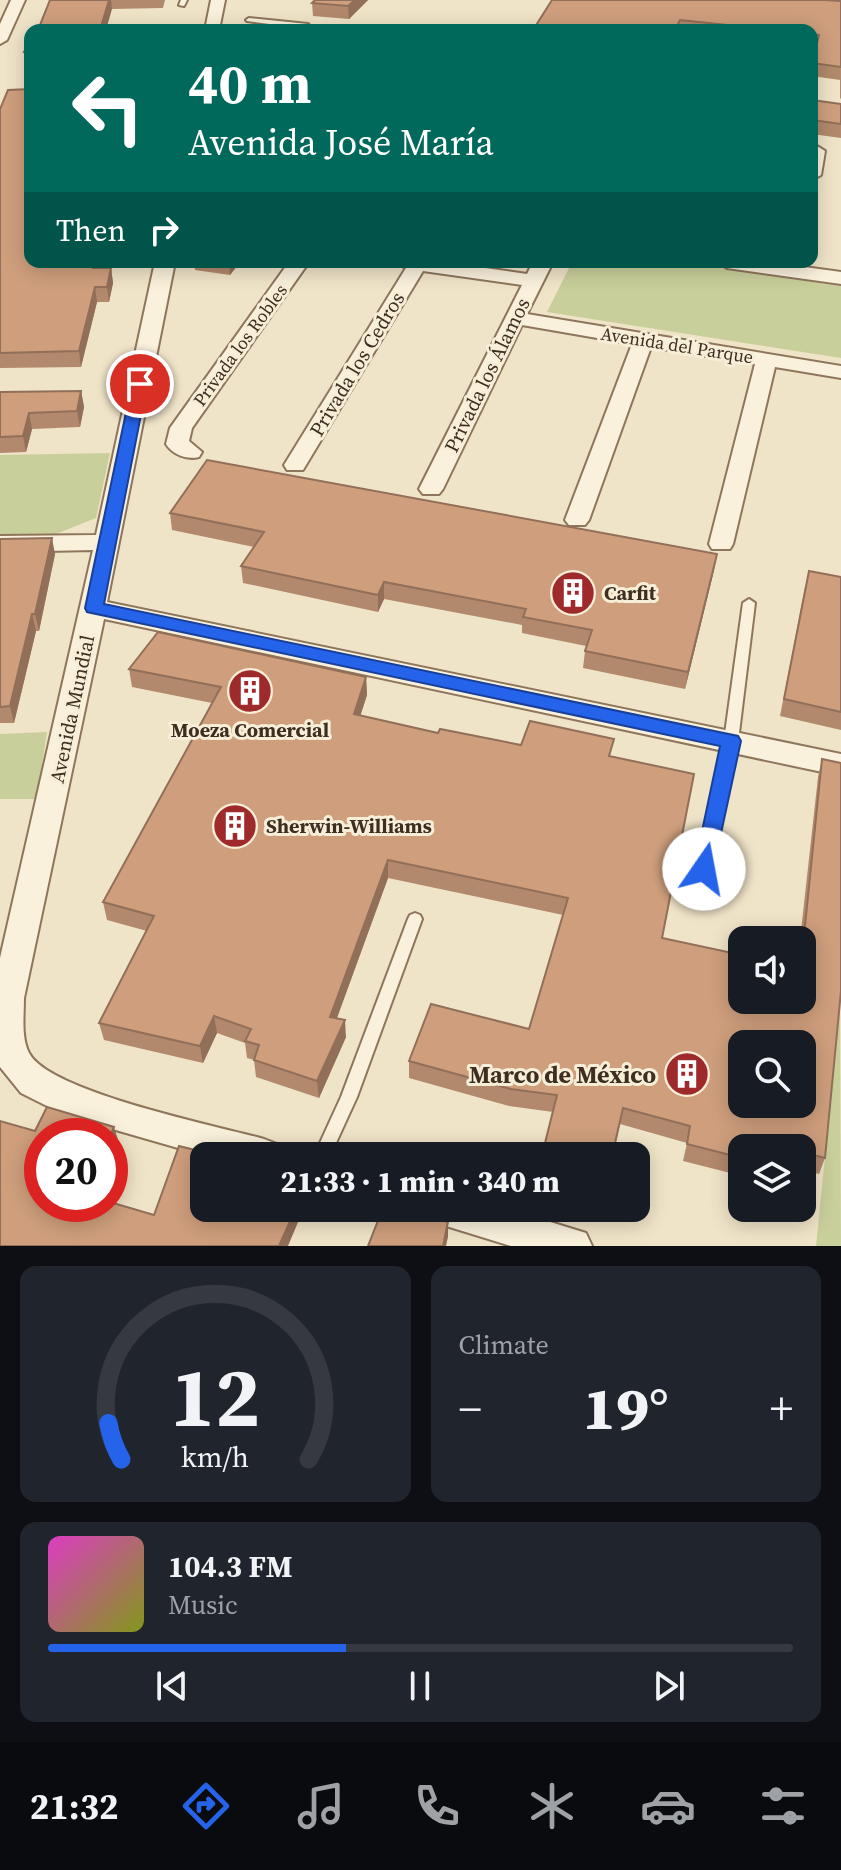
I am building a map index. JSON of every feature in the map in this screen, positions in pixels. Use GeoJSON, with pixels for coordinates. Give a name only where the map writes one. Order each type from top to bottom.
{"type":"FeatureCollection","features":[{"type":"Feature","properties":{"kind":"street"},"geometry":{"type":"LineString","coordinates":[[1,35],[18,0]]}},
{"type":"Feature","properties":{"kind":"street"},"geometry":{"type":"LineString","coordinates":[[213,24],[218,0]]}},
{"type":"Feature","properties":{"kind":"street","name":"Avenida Mundial"},"geometry":{"type":"LineString","coordinates":[[164,268],[94,608],[3,999],[7,1035],[15,1062],[33,1082],[67,1100],[215,1142]]}},
{"type":"Feature","properties":{"kind":"street","name":"Privada los Robles"},"geometry":{"type":"LineString","coordinates":[[191,452],[177,444],[181,428],[295,268]]}},
{"type":"Feature","properties":{"kind":"street","name":"Privada los Cedros"},"geometry":{"type":"LineString","coordinates":[[295,465],[411,268]]}},
{"type":"Feature","properties":{"kind":"street"},"geometry":{"type":"LineString","coordinates":[[483,268],[538,272]]}},
{"type":"Feature","properties":{"kind":"street"},"geometry":{"type":"LineString","coordinates":[[510,268],[538,272]]}},
{"type":"Feature","properties":{"kind":"street"},"geometry":{"type":"LineString","coordinates":[[797,268],[841,278]]}},
{"type":"Feature","properties":{"kind":"street","name":"Privada los Álamos"},"geometry":{"type":"LineString","coordinates":[[431,489],[538,272]]}},
{"type":"Feature","properties":{"kind":"street","name":"Avenida del Parque"},"geometry":{"type":"LineString","coordinates":[[514,318],[841,372]]}},
{"type":"Feature","properties":{"kind":"street"},"geometry":{"type":"LineString","coordinates":[[577,520],[644,339]]}},
{"type":"Feature","properties":{"kind":"street"},"geometry":{"type":"LineString","coordinates":[[721,544],[766,360]]}},
{"type":"Feature","properties":{"kind":"street"},"geometry":{"type":"LineString","coordinates":[[0,544],[107,542]]}},
{"type":"Feature","properties":{"kind":"street"},"geometry":{"type":"LineString","coordinates":[[94,608],[841,765]]}},
{"type":"Feature","properties":{"kind":"street"},"geometry":{"type":"LineString","coordinates":[[491,1222],[573,1246]]}},
{"type":"Feature","properties":{"kind":"lane"},"geometry":{"type":"LineString","coordinates":[[249,20],[288,24]]}},
{"type":"Feature","properties":{"kind":"lane"},"geometry":{"type":"LineString","coordinates":[[699,895],[731,741],[749,603]]}},
{"type":"Feature","properties":{"kind":"lane"},"geometry":{"type":"LineString","coordinates":[[328,1142],[349,1097],[415,919]]}},
{"type":"Feature","properties":{"kind":"green space"},"geometry":{"type":"Polygon","coordinates":[[[569,268],[720,268],[841,286],[841,358],[547,312],[569,268]]]}},
{"type":"Feature","properties":{"kind":"green space"},"geometry":{"type":"Polygon","coordinates":[[[110,453],[96,518],[56,534],[0,536],[0,455],[110,453]]]}},
{"type":"Feature","properties":{"kind":"green space"},"geometry":{"type":"Polygon","coordinates":[[[47,732],[37,799],[0,799],[0,734],[47,732]]]}},
{"type":"Feature","properties":{"kind":"green space"},"geometry":{"type":"Polygon","coordinates":[[[840,1008],[841,1246],[816,1246],[840,1008]]]}},
{"type":"Feature","properties":{"kind":"building"},"geometry":{"type":"Polygon","coordinates":[[[50,0],[109,0],[102,24],[40,24],[50,0]]]}},
{"type":"Feature","properties":{"kind":"building"},"geometry":{"type":"Polygon","coordinates":[[[315,0],[355,0],[348,6],[312,3],[315,0]]]}},
{"type":"Feature","properties":{"kind":"building"},"geometry":{"type":"Polygon","coordinates":[[[552,0],[841,1],[841,67],[818,64],[818,24],[718,24],[680,20],[678,24],[537,24],[552,0]]]}},
{"type":"Feature","properties":{"kind":"building"},"geometry":{"type":"Polygon","coordinates":[[[24,89],[24,268],[111,268],[107,287],[95,287],[79,351],[0,353],[0,109],[8,90],[24,89]]]}},
{"type":"Feature","properties":{"kind":"building"},"geometry":{"type":"Polygon","coordinates":[[[818,101],[841,104],[841,124],[818,121],[818,101]]]}},
{"type":"Feature","properties":{"kind":"building"},"geometry":{"type":"Polygon","coordinates":[[[81,391],[77,411],[29,413],[23,436],[0,437],[0,392],[81,391]]]}},
{"type":"Feature","properties":{"kind":"building"},"geometry":{"type":"Polygon","coordinates":[[[207,460],[717,554],[688,672],[585,651],[592,630],[523,617],[526,609],[384,582],[378,595],[241,566],[264,532],[170,513],[207,460]]]}},
{"type":"Feature","properties":{"kind":"building"},"geometry":{"type":"Polygon","coordinates":[[[52,538],[10,706],[0,707],[0,539],[52,538]]]}},
{"type":"Feature","properties":{"kind":"building"},"geometry":{"type":"Polygon","coordinates":[[[809,571],[841,577],[841,712],[784,699],[809,571]]]}},
{"type":"Feature","properties":{"kind":"building"},"geometry":{"type":"Polygon","coordinates":[[[158,632],[366,677],[354,714],[438,733],[440,729],[521,745],[530,721],[614,739],[609,756],[694,774],[662,938],[728,952],[728,1014],[816,1014],[816,926],[805,926],[822,759],[841,763],[841,991],[825,1158],[816,1156],[816,1134],[728,1134],[728,1154],[687,1144],[690,1126],[623,1108],[615,1142],[545,1142],[557,1095],[511,1089],[409,1061],[431,1004],[529,1029],[568,898],[388,860],[330,1017],[345,1020],[317,1081],[254,1060],[259,1045],[245,1041],[251,1029],[214,1016],[200,1046],[99,1023],[154,916],[103,902],[221,687],[129,669],[158,632]]]}},
{"type":"Feature","properties":{"kind":"building"},"geometry":{"type":"Polygon","coordinates":[[[47,1107],[84,1118],[42,1118],[47,1107]]]}},
{"type":"Feature","properties":{"kind":"building"},"geometry":{"type":"Polygon","coordinates":[[[0,1121],[24,1128],[24,1222],[128,1222],[128,1207],[154,1215],[179,1146],[190,1149],[190,1222],[290,1222],[279,1246],[0,1246],[0,1121]]]}},
{"type":"Feature","properties":{"kind":"building"},"geometry":{"type":"Polygon","coordinates":[[[377,1222],[448,1222],[443,1246],[368,1246],[377,1222]]]}},
{"type":"Feature","properties":{"kind":"place","name":"Carfit"},"geometry":{"type":"Point","coordinates":[573,593]}},
{"type":"Feature","properties":{"kind":"place","name":"Moeza Comercial"},"geometry":{"type":"Point","coordinates":[250,691]}},
{"type":"Feature","properties":{"kind":"place","name":"Sherwin-Williams"},"geometry":{"type":"Point","coordinates":[235,826]}},
{"type":"Feature","properties":{"kind":"place","name":"Marco de México"},"geometry":{"type":"Point","coordinates":[687,1074]}},
{"type":"Feature","properties":{"kind":"route"},"geometry":{"type":"LineString","coordinates":[[140,384],[94,608],[731,741],[704,869]]}}]}
